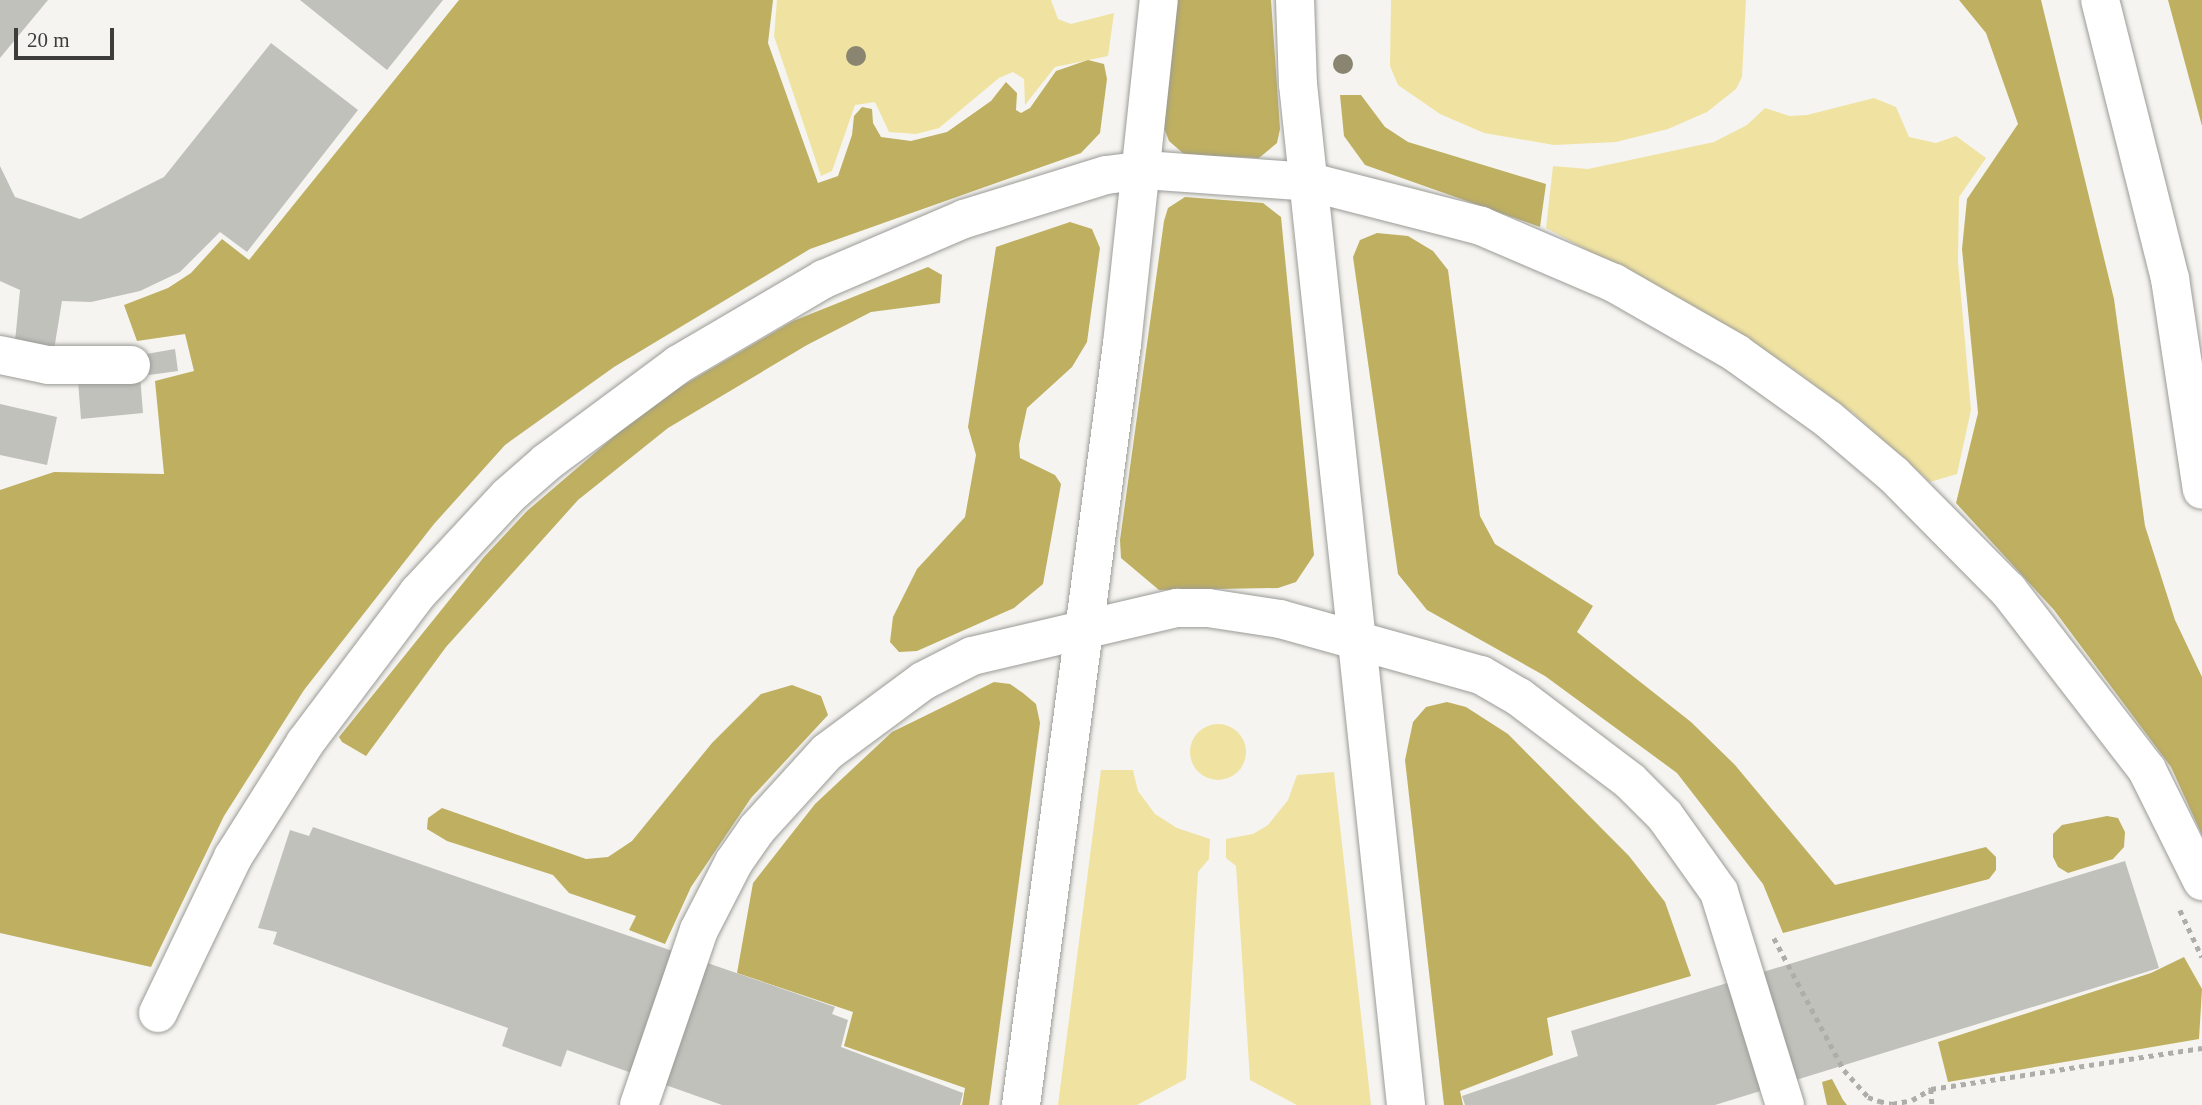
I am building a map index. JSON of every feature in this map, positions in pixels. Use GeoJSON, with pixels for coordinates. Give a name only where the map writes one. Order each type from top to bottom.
{"type":"FeatureCollection","features":[{"type":"Feature","properties":{"kind":"lane"},"geometry":{"type":"LineString","coordinates":[[1021,1105],[1087,627],[1144,170],[1158,0]]}},
{"type":"Feature","properties":{"kind":"lane"},"geometry":{"type":"LineString","coordinates":[[1295,0],[1298,84],[1406,1105]]}},
{"type":"Feature","properties":{"kind":"lane"},"geometry":{"type":"LineString","coordinates":[[2100,0],[2170,279],[2202,490]]}},
{"type":"Feature","properties":{"kind":"lane"},"geometry":{"type":"LineString","coordinates":[[158,1013],[233,857],[305,743],[418,593],[508,496],[547,462],[679,364],[824,279],[964,219],[1106,176],[1144,170],[1310,182],[1481,226],[1551,254],[1676,315],[1828,419],[1894,475],[2008,590],[2147,770],[2202,881]]}},
{"type":"Feature","properties":{"kind":"lane"},"geometry":{"type":"LineString","coordinates":[[0,355],[48,365],[131,365]]}},
{"type":"Feature","properties":{"kind":"lane"},"geometry":{"type":"LineString","coordinates":[[639,1105],[699,930],[734,862],[783,798],[827,752],[923,681],[972,656],[1177,608],[1208,608],[1280,618],[1359,644],[1481,675],[1519,697],[1630,781],[1665,816],[1718,892],[1784,1105]]}},
{"type":"Feature","properties":{"kind":"path"},"geometry":{"type":"LineString","coordinates":[[1770,931],[1844,1070],[1868,1097],[1892,1104],[1912,1100],[1931,1089],[2202,1048]]}},
{"type":"Feature","properties":{"kind":"path"},"geometry":{"type":"LineString","coordinates":[[1931,1089],[1932,1105]]}},
{"type":"Feature","properties":{"kind":"shaded area"},"geometry":{"type":"Polygon","coordinates":[[[459,0],[773,0],[768,43],[818,183],[838,176],[852,135],[854,116],[862,107],[872,109],[873,123],[881,137],[911,141],[947,132],[991,101],[1006,82],[1017,93],[1016,110],[1021,113],[1030,108],[1056,71],[1088,60],[1104,64],[1107,79],[1100,133],[1081,153],[810,249],[614,367],[505,445],[434,524],[304,690],[224,816],[151,967],[0,933],[0,490],[54,472],[164,474],[155,381],[194,371],[185,334],[137,341],[124,305],[168,288],[191,273],[222,239],[249,260],[459,0]]]}},
{"type":"Feature","properties":{"kind":"shaded area"},"geometry":{"type":"Polygon","coordinates":[[[777,0],[1051,0],[1058,19],[1071,24],[1114,13],[1108,56],[1055,67],[1025,105],[1024,79],[1013,72],[999,78],[939,128],[916,134],[889,132],[875,102],[855,105],[832,171],[821,176],[774,36],[777,0]]]}},
{"type":"Feature","properties":{"kind":"shaded area"},"geometry":{"type":"Polygon","coordinates":[[[1175,0],[1271,0],[1280,129],[1277,143],[1259,158],[1185,155],[1169,141],[1164,128],[1175,0]]]}},
{"type":"Feature","properties":{"kind":"shaded area"},"geometry":{"type":"Polygon","coordinates":[[[1391,0],[1746,0],[1742,77],[1736,89],[1707,112],[1668,129],[1616,142],[1554,145],[1484,133],[1440,114],[1398,85],[1390,66],[1391,0]]]}},
{"type":"Feature","properties":{"kind":"shaded area"},"geometry":{"type":"Polygon","coordinates":[[[1959,0],[2041,0],[2114,299],[2145,526],[2175,620],[2202,677],[2202,835],[2171,767],[2054,610],[1956,503],[1978,413],[1962,249],[1967,199],[2018,124],[1986,33],[1959,0]]]}},
{"type":"Feature","properties":{"kind":"shaded area"},"geometry":{"type":"Polygon","coordinates":[[[2168,0],[2202,0],[2202,126],[2168,0]]]}},
{"type":"Feature","properties":{"kind":"shaded area"},"geometry":{"type":"Polygon","coordinates":[[[1340,95],[1361,95],[1385,127],[1408,142],[1546,184],[1540,227],[1365,165],[1344,136],[1340,95]]]}},
{"type":"Feature","properties":{"kind":"shaded area"},"geometry":{"type":"Polygon","coordinates":[[[1874,98],[1896,107],[1909,137],[1936,143],[1956,136],[1986,158],[1959,197],[1958,262],[1971,410],[1957,474],[1930,482],[1853,413],[1789,366],[1726,325],[1546,228],[1553,166],[1588,169],[1714,142],[1747,125],[1765,108],[1790,116],[1807,115],[1874,98]]]}},
{"type":"Feature","properties":{"kind":"shaded area"},"geometry":{"type":"Polygon","coordinates":[[[1185,197],[1263,203],[1281,217],[1314,555],[1296,582],[1278,588],[1159,590],[1121,558],[1120,540],[1164,221],[1168,208],[1185,197]]]}},
{"type":"Feature","properties":{"kind":"shaded area"},"geometry":{"type":"Polygon","coordinates":[[[1070,222],[1092,229],[1100,248],[1087,342],[1072,367],[1027,408],[1019,445],[1020,458],[1055,475],[1061,484],[1043,584],[1014,608],[917,651],[899,652],[890,642],[893,617],[917,569],[965,517],[976,455],[968,427],[996,247],[1070,222]]]}},
{"type":"Feature","properties":{"kind":"shaded area"},"geometry":{"type":"Polygon","coordinates":[[[1377,233],[1408,236],[1433,251],[1448,270],[1480,516],[1495,544],[1593,606],[1577,632],[1691,722],[1735,765],[1835,885],[1986,847],[1996,857],[1996,870],[1989,879],[1783,933],[1763,884],[1677,773],[1545,676],[1427,610],[1398,574],[1353,257],[1360,240],[1377,233]]]}},
{"type":"Feature","properties":{"kind":"shaded area"},"geometry":{"type":"Polygon","coordinates":[[[928,267],[942,275],[940,303],[871,312],[807,345],[668,428],[578,500],[446,647],[366,756],[342,742],[339,737],[484,557],[527,511],[631,422],[675,390],[793,321],[928,267]]]}},
{"type":"Feature","properties":{"kind":"shaded area"},"geometry":{"type":"Polygon","coordinates":[[[994,682],[1010,684],[1036,704],[1040,723],[989,1105],[962,1105],[965,1088],[844,1046],[853,1012],[737,973],[753,883],[815,804],[892,732],[994,682]]]}},
{"type":"Feature","properties":{"kind":"shaded area"},"geometry":{"type":"Polygon","coordinates":[[[792,685],[821,696],[828,715],[751,798],[691,887],[665,944],[629,930],[636,916],[569,893],[553,875],[447,841],[427,829],[428,818],[442,808],[586,859],[608,857],[632,841],[712,743],[761,694],[792,685]]]}},
{"type":"Feature","properties":{"kind":"shaded area"},"geometry":{"type":"Polygon","coordinates":[[[1447,702],[1466,707],[1508,734],[1629,856],[1665,902],[1691,976],[1547,1018],[1553,1055],[1460,1091],[1463,1105],[1444,1105],[1405,760],[1413,722],[1426,707],[1447,702]]]}},
{"type":"Feature","properties":{"kind":"shaded area"},"geometry":{"type":"Polygon","coordinates":[[[1212,724],[1224,724],[1234,728],[1242,736],[1246,752],[1242,768],[1234,776],[1224,780],[1212,780],[1202,776],[1194,768],[1190,758],[1190,746],[1194,736],[1202,728],[1212,724]]]}},
{"type":"Feature","properties":{"kind":"shaded area"},"geometry":{"type":"Polygon","coordinates":[[[1101,770],[1133,770],[1138,791],[1155,814],[1177,828],[1210,839],[1209,859],[1198,872],[1186,1079],[1137,1105],[1058,1105],[1101,770]]]}},
{"type":"Feature","properties":{"kind":"shaded area"},"geometry":{"type":"Polygon","coordinates":[[[1334,772],[1371,1105],[1297,1105],[1250,1080],[1236,866],[1226,858],[1226,839],[1253,834],[1268,825],[1288,800],[1297,775],[1334,772]]]}},
{"type":"Feature","properties":{"kind":"shaded area"},"geometry":{"type":"Polygon","coordinates":[[[2107,816],[2118,818],[2125,832],[2124,847],[2113,859],[2068,873],[2058,867],[2053,857],[2053,834],[2062,825],[2107,816]]]}},
{"type":"Feature","properties":{"kind":"shaded area"},"geometry":{"type":"Polygon","coordinates":[[[2184,957],[2202,989],[2199,1039],[1948,1082],[1938,1042],[2151,973],[2184,957]]]}},
{"type":"Feature","properties":{"kind":"shaded area"},"geometry":{"type":"Polygon","coordinates":[[[1832,1079],[1847,1105],[1827,1105],[1822,1082],[1832,1079]]]}},
{"type":"Feature","properties":{"kind":"building"},"geometry":{"type":"Polygon","coordinates":[[[0,0],[48,0],[0,58],[0,0]]]}},
{"type":"Feature","properties":{"kind":"building"},"geometry":{"type":"Polygon","coordinates":[[[300,0],[443,0],[387,70],[300,0]]]}},
{"type":"Feature","properties":{"kind":"building"},"geometry":{"type":"Polygon","coordinates":[[[271,43],[358,110],[247,252],[220,232],[180,272],[140,291],[91,302],[62,301],[53,356],[14,352],[20,290],[0,281],[0,166],[15,197],[80,219],[164,177],[271,43]]]}},
{"type":"Feature","properties":{"kind":"building"},"geometry":{"type":"Polygon","coordinates":[[[175,349],[178,371],[149,375],[146,354],[175,349]]]}},
{"type":"Feature","properties":{"kind":"building"},"geometry":{"type":"Polygon","coordinates":[[[140,375],[143,413],[81,419],[78,381],[140,375]]]}},
{"type":"Feature","properties":{"kind":"building"},"geometry":{"type":"Polygon","coordinates":[[[0,404],[57,417],[47,465],[0,455],[0,404]]]}},
{"type":"Feature","properties":{"kind":"building"},"geometry":{"type":"Polygon","coordinates":[[[313,827],[835,1007],[832,1014],[848,1020],[841,1047],[963,1093],[960,1105],[722,1105],[567,1050],[561,1067],[502,1046],[508,1028],[273,944],[277,932],[258,928],[290,830],[309,836],[313,827]]]}},
{"type":"Feature","properties":{"kind":"building"},"geometry":{"type":"Polygon","coordinates":[[[2125,861],[2159,968],[1715,1105],[1465,1105],[1462,1096],[1578,1056],[1571,1031],[2125,861]]]}}]}
